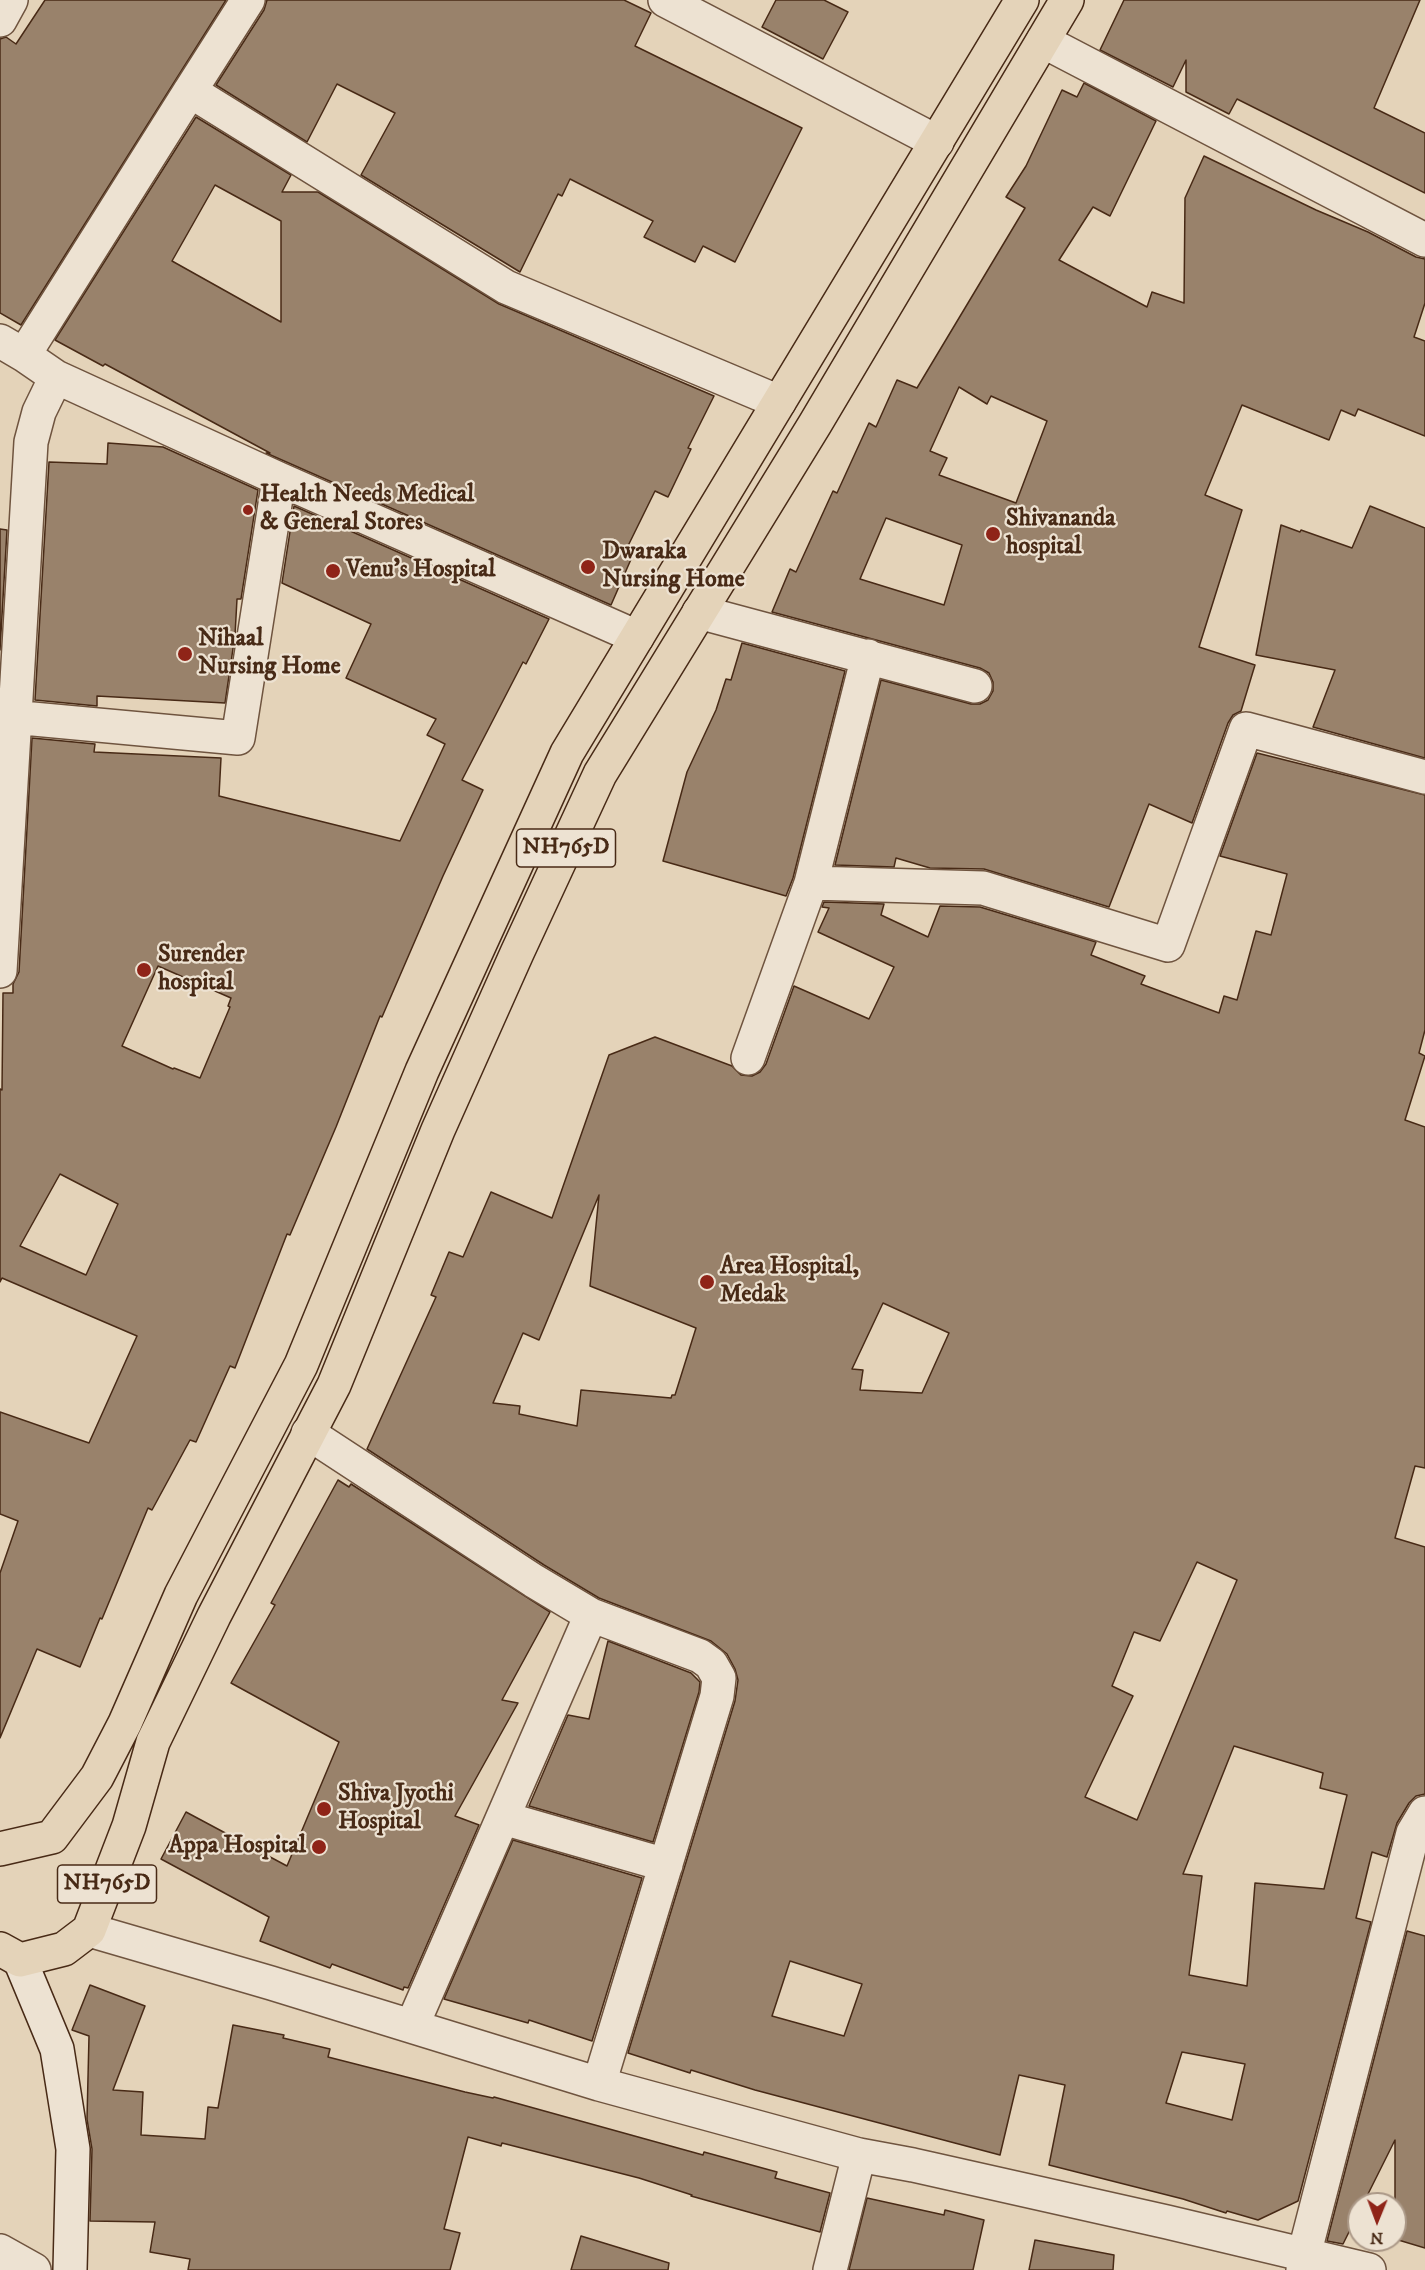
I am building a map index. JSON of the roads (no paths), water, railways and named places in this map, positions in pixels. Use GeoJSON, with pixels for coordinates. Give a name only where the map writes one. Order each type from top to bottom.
{"type":"FeatureCollection","features":[{"type":"Feature","properties":{"kind":"highway","name":"NH765D"},"geometry":{"type":"LineString","coordinates":[[0,1849],[52,1837],[97,1777],[126,1723],[181,1595],[301,1365],[422,1071],[567,753],[1022,0]]}},
{"type":"Feature","properties":{"kind":"highway","name":"NH765D"},"geometry":{"type":"LineString","coordinates":[[10,1954],[64,1948],[89,1930],[129,1826],[153,1742],[214,1616],[334,1385],[438,1130],[600,774],[815,424],[1067,0]]}},
{"type":"Feature","properties":{"kind":"street"},"geometry":{"type":"LineString","coordinates":[[0,20],[11,0]]}},
{"type":"Feature","properties":{"kind":"street"},"geometry":{"type":"LineString","coordinates":[[248,0],[190,91],[12,348],[56,376],[637,637]]}},
{"type":"Feature","properties":{"kind":"street"},"geometry":{"type":"LineString","coordinates":[[665,0],[937,142]]}},
{"type":"Feature","properties":{"kind":"street"},"geometry":{"type":"LineString","coordinates":[[1043,41],[1425,240]]}},
{"type":"Feature","properties":{"kind":"street"},"geometry":{"type":"LineString","coordinates":[[190,91],[506,287],[779,402]]}},
{"type":"Feature","properties":{"kind":"street"},"geometry":{"type":"LineString","coordinates":[[0,971],[7,716],[31,442],[39,412],[56,376]]}},
{"type":"Feature","properties":{"kind":"street"},"geometry":{"type":"LineString","coordinates":[[7,716],[238,738],[279,478]]}},
{"type":"Feature","properties":{"kind":"street"},"geometry":{"type":"LineString","coordinates":[[699,612],[975,686]]}},
{"type":"Feature","properties":{"kind":"street"},"geometry":{"type":"LineString","coordinates":[[748,1058],[811,883],[868,656]]}},
{"type":"Feature","properties":{"kind":"street"},"geometry":{"type":"LineString","coordinates":[[811,883],[983,888],[1168,945],[1246,729],[1425,777]]}},
{"type":"Feature","properties":{"kind":"street"},"geometry":{"type":"LineString","coordinates":[[308,1433],[534,1581],[591,1615],[700,1656],[711,1664],[719,1678],[717,1696],[599,2084]]}},
{"type":"Feature","properties":{"kind":"street"},"geometry":{"type":"LineString","coordinates":[[412,2026],[591,1615]]}},
{"type":"Feature","properties":{"kind":"street"},"geometry":{"type":"LineString","coordinates":[[1304,2262],[1413,1833],[1425,1813]]}},
{"type":"Feature","properties":{"kind":"street"},"geometry":{"type":"LineString","coordinates":[[503,1818],[666,1865]]}},
{"type":"Feature","properties":{"kind":"street"},"geometry":{"type":"LineString","coordinates":[[89,1930],[599,2084],[859,2155],[959,2175],[1304,2262],[1369,2270]]}},
{"type":"Feature","properties":{"kind":"street"},"geometry":{"type":"LineString","coordinates":[[10,1954],[57,2049],[73,2149],[70,2270]]}},
{"type":"Feature","properties":{"kind":"street"},"geometry":{"type":"LineString","coordinates":[[830,2270],[859,2155]]}},
{"type":"Feature","properties":{"kind":"street"},"geometry":{"type":"LineString","coordinates":[[0,2251],[34,2270]]}},
{"type":"Feature","properties":{"kind":"place","name":"Health Needs Medical & General Stores"},"geometry":{"type":"Point","coordinates":[248,510]}},
{"type":"Feature","properties":{"kind":"place","name":"Shivananda hospital"},"geometry":{"type":"Point","coordinates":[993,534]}},
{"type":"Feature","properties":{"kind":"place","name":"Dwaraka Nursing Home"},"geometry":{"type":"Point","coordinates":[588,567]}},
{"type":"Feature","properties":{"kind":"place","name":"Venu's Hospital"},"geometry":{"type":"Point","coordinates":[333,571]}},
{"type":"Feature","properties":{"kind":"place","name":"Nihaal Nursing Home"},"geometry":{"type":"Point","coordinates":[185,654]}},
{"type":"Feature","properties":{"kind":"place","name":"Surender hospital"},"geometry":{"type":"Point","coordinates":[144,970]}},
{"type":"Feature","properties":{"kind":"place","name":"Area Hospital, Medak"},"geometry":{"type":"Point","coordinates":[707,1282]}},
{"type":"Feature","properties":{"kind":"place","name":"Shiva Jyothi Hospital"},"geometry":{"type":"Point","coordinates":[324,1809]}},
{"type":"Feature","properties":{"kind":"place","name":"Appa Hospital"},"geometry":{"type":"Point","coordinates":[319,1847]}}]}
